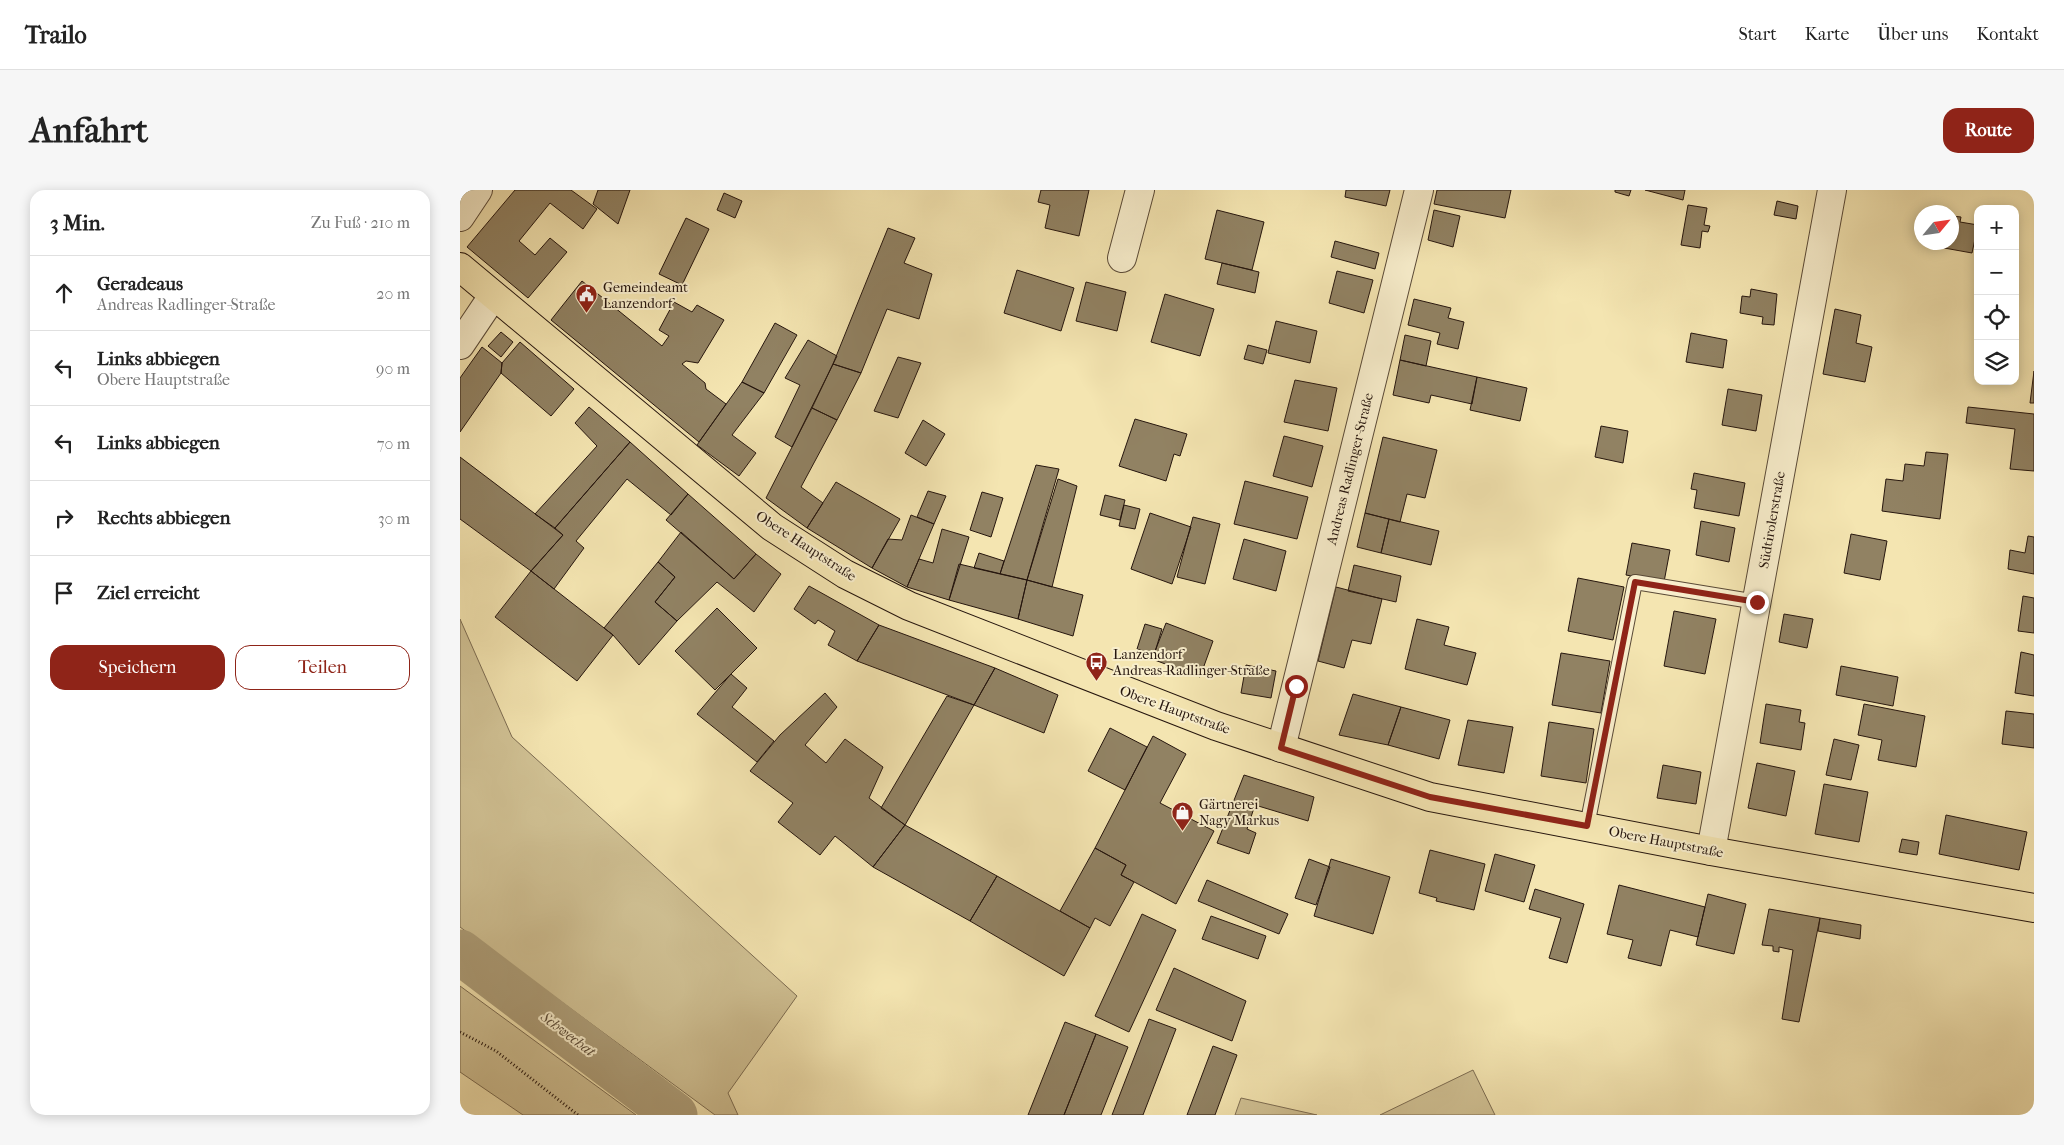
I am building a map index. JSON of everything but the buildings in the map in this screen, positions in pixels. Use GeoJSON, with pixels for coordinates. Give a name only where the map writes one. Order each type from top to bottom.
{"type":"FeatureCollection","features":[{"type":"Feature","properties":{"kind":"main road","name":"Obere Hauptstraße"},"geometry":{"type":"LineString","coordinates":[[460,267],[492,296],[772,527],[845,574],[909,606],[1052,663],[1281,748],[1430,797],[1711,851],[1913,885],[2034,908]]}},
{"type":"Feature","properties":{"kind":"street"},"geometry":{"type":"LineString","coordinates":[[460,217],[478,190]]}},
{"type":"Feature","properties":{"kind":"street"},"geometry":{"type":"LineString","coordinates":[[1122,258],[1140,190]]}},
{"type":"Feature","properties":{"kind":"street","name":"Andreas Radlinger-Straße"},"geometry":{"type":"LineString","coordinates":[[1281,748],[1419,190]]}},
{"type":"Feature","properties":{"kind":"street","name":"Südtirolerstraße"},"geometry":{"type":"LineString","coordinates":[[1711,851],[1832,190]]}},
{"type":"Feature","properties":{"kind":"street"},"geometry":{"type":"LineString","coordinates":[[460,345],[492,296]]}},
{"type":"Feature","properties":{"kind":"lane"},"geometry":{"type":"LineString","coordinates":[[1587,826],[1635,582],[1757,602]]}},
{"type":"Feature","properties":{"kind":"path"},"geometry":{"type":"LineString","coordinates":[[460,1032],[496,1051],[578,1115]]}},
{"type":"Feature","properties":{"kind":"shaded area"},"geometry":{"type":"Polygon","coordinates":[[[460,619],[512,737],[797,996],[728,1093],[738,1115],[715,1115],[460,927],[460,619]]]}},
{"type":"Feature","properties":{"kind":"shaded area"},"geometry":{"type":"Polygon","coordinates":[[[460,986],[636,1115],[523,1115],[460,1072],[460,986]]]}},
{"type":"Feature","properties":{"kind":"shaded area"},"geometry":{"type":"Polygon","coordinates":[[[1473,1070],[1495,1115],[1380,1115],[1473,1070]]]}},
{"type":"Feature","properties":{"kind":"shaded area"},"geometry":{"type":"Polygon","coordinates":[[[1241,1098],[1317,1115],[1235,1115],[1241,1098]]]}},
{"type":"Feature","properties":{"kind":"waterway","name":"Schwechat"},"geometry":{"type":"LineString","coordinates":[[460,952],[675,1115]]}},
{"type":"Feature","properties":{"kind":"place","name":"Gemeindeamt Lanzendorf"},"geometry":{"type":"Point","coordinates":[587,314]}},
{"type":"Feature","properties":{"kind":"place","name":"Lanzendorf Andreas-Radlinger-Straße"},"geometry":{"type":"Point","coordinates":[1097,681]}},
{"type":"Feature","properties":{"kind":"place","name":"Gärtnerei Nagy Markus"},"geometry":{"type":"Point","coordinates":[1183,831]}},
{"type":"Feature","properties":{"kind":"route"},"geometry":{"type":"LineString","coordinates":[[1296,686],[1281,748],[1430,797],[1587,826],[1635,582],[1757,602]]}}]}
